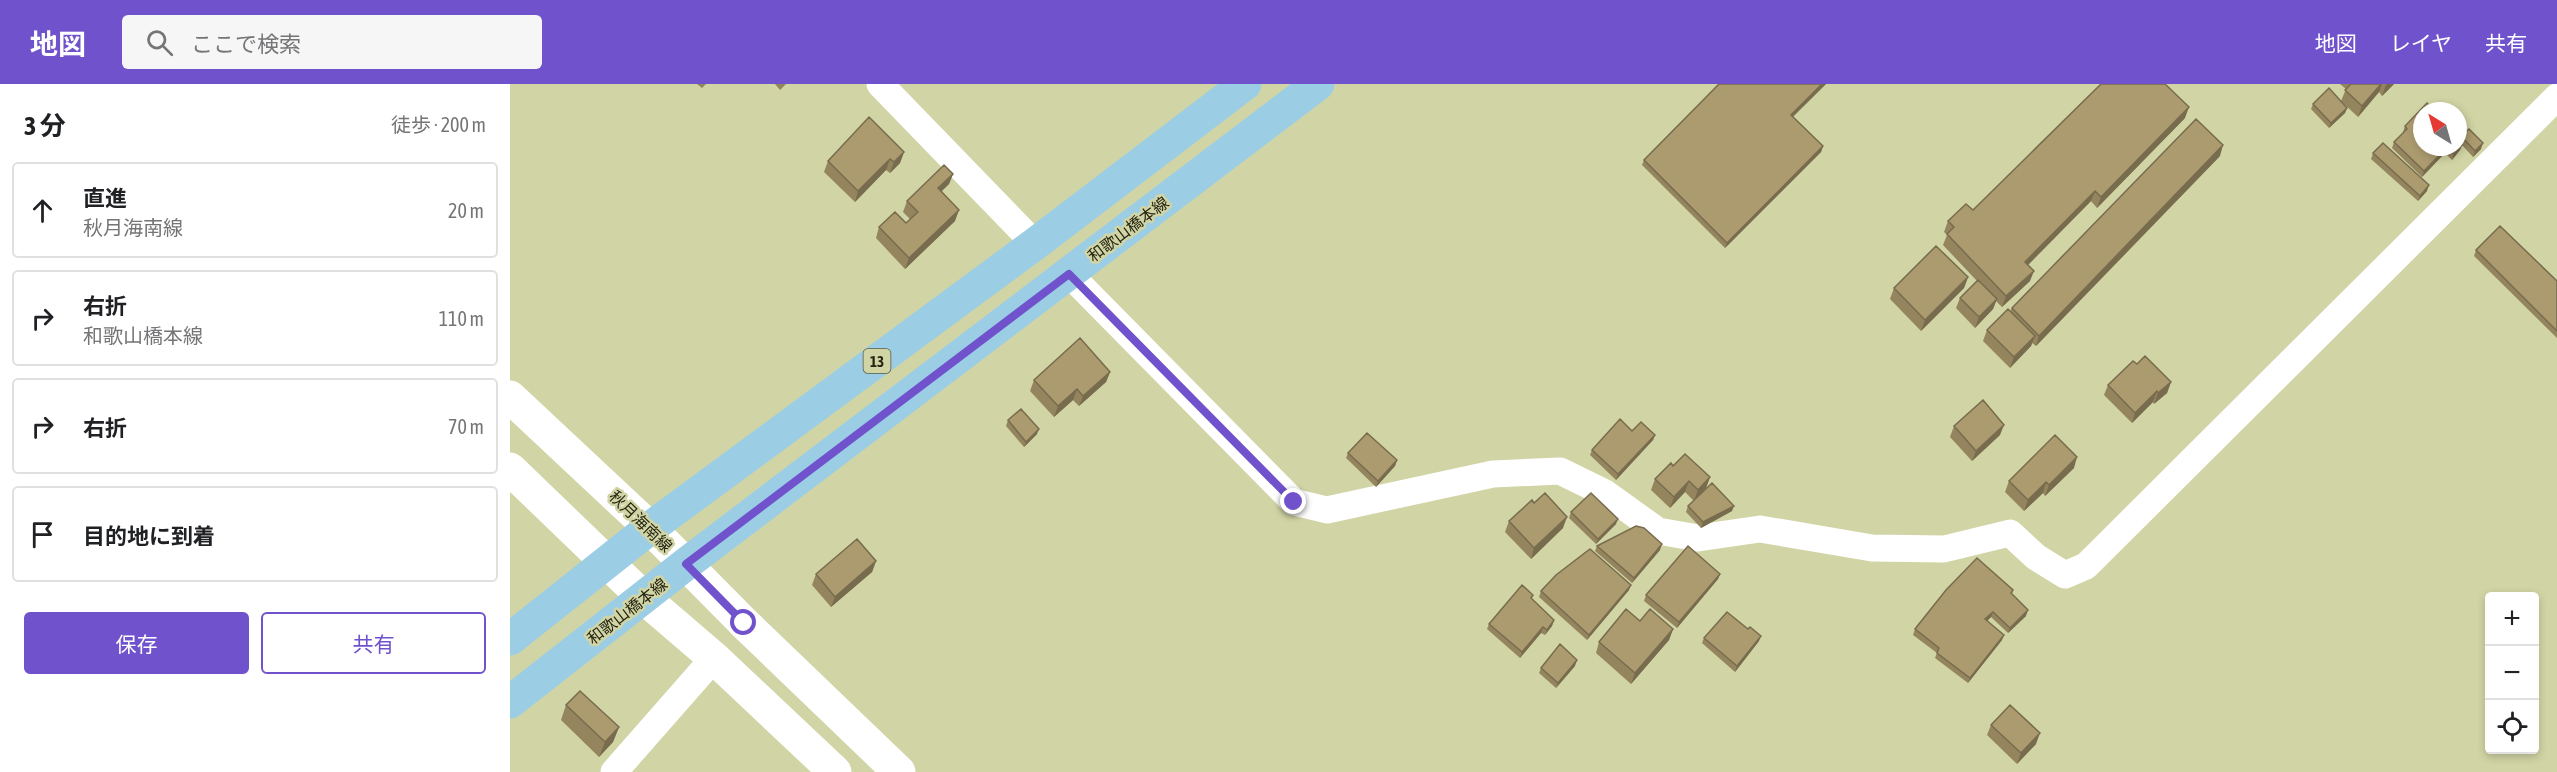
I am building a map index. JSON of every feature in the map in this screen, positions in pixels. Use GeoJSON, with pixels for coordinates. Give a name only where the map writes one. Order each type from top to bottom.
{"type":"FeatureCollection","features":[{"type":"Feature","properties":{"kind":"main road","name":"13"},"geometry":{"type":"LineString","coordinates":[[510,639],[650,528],[1035,244],[1245,84]]}},
{"type":"Feature","properties":{"kind":"main road","name":"和歌山橋本線"},"geometry":{"type":"LineString","coordinates":[[510,702],[686,564],[1317,84]]}},
{"type":"Feature","properties":{"kind":"main road","name":"秋月海南線"},"geometry":{"type":"LineString","coordinates":[[510,397],[650,528],[899,772]]}},
{"type":"Feature","properties":{"kind":"main road"},"geometry":{"type":"LineString","coordinates":[[510,469],[644,598],[714,658],[835,772]]}},
{"type":"Feature","properties":{"kind":"street"},"geometry":{"type":"LineString","coordinates":[[880,84],[1035,244]]}},
{"type":"Feature","properties":{"kind":"street"},"geometry":{"type":"LineString","coordinates":[[1069,274],[1294,502],[1327,510],[1493,474],[1560,471],[1605,493],[1658,531],[1698,538],[1760,529],[1872,548],[1932,549],[1944,549],[2010,534],[2036,557],[2065,575],[2086,566],[2557,97]]}},
{"type":"Feature","properties":{"kind":"street"},"geometry":{"type":"LineString","coordinates":[[614,772],[714,658]]}},
{"type":"Feature","properties":{"kind":"building"},"geometry":{"type":"Polygon","coordinates":[[[1719,84],[1822,84],[1791,115],[1823,146],[1727,243],[1644,160],[1719,84]]]}},
{"type":"Feature","properties":{"kind":"building"},"geometry":{"type":"Polygon","coordinates":[[[2101,84],[2165,84],[2189,107],[2101,197],[2095,191],[2025,262],[2034,271],[2006,296],[1947,234],[1954,227],[1948,221],[1966,204],[1973,210],[2101,84]]]}},
{"type":"Feature","properties":{"kind":"building"},"geometry":{"type":"Polygon","coordinates":[[[2351,84],[2381,84],[2362,106],[2345,90],[2351,84]]]}},
{"type":"Feature","properties":{"kind":"building"},"geometry":{"type":"Polygon","coordinates":[[[2329,88],[2347,108],[2331,123],[2313,104],[2329,88]]]}},
{"type":"Feature","properties":{"kind":"building"},"geometry":{"type":"Polygon","coordinates":[[[869,117],[904,152],[894,162],[890,159],[858,191],[828,161],[869,117]]]}},
{"type":"Feature","properties":{"kind":"building"},"geometry":{"type":"Polygon","coordinates":[[[2413,118],[2413,156],[2438,156],[2424,171],[2394,142],[2407,129],[2405,126],[2413,118]]]}},
{"type":"Feature","properties":{"kind":"building"},"geometry":{"type":"Polygon","coordinates":[[[2196,119],[2223,145],[2039,336],[2012,308],[2196,119]]]}},
{"type":"Feature","properties":{"kind":"building"},"geometry":{"type":"Polygon","coordinates":[[[2469,129],[2483,143],[2475,151],[2467,142],[2469,129]]]}},
{"type":"Feature","properties":{"kind":"building"},"geometry":{"type":"Polygon","coordinates":[[[2383,143],[2429,185],[2420,196],[2373,153],[2383,143]]]}},
{"type":"Feature","properties":{"kind":"building"},"geometry":{"type":"Polygon","coordinates":[[[944,165],[953,174],[938,188],[959,210],[909,258],[879,227],[895,212],[906,223],[918,212],[907,201],[944,165]]]}},
{"type":"Feature","properties":{"kind":"building"},"geometry":{"type":"Polygon","coordinates":[[[2500,226],[2557,281],[2557,331],[2476,250],[2500,226]]]}},
{"type":"Feature","properties":{"kind":"building"},"geometry":{"type":"Polygon","coordinates":[[[1936,246],[1968,277],[1925,320],[1894,288],[1936,246]]]}},
{"type":"Feature","properties":{"kind":"building"},"geometry":{"type":"Polygon","coordinates":[[[1978,280],[1997,299],[1979,317],[1960,298],[1978,280]]]}},
{"type":"Feature","properties":{"kind":"building"},"geometry":{"type":"Polygon","coordinates":[[[2008,309],[2035,336],[2014,357],[1987,330],[2008,309]]]}},
{"type":"Feature","properties":{"kind":"building"},"geometry":{"type":"Polygon","coordinates":[[[1080,338],[1110,372],[1083,396],[1077,389],[1058,406],[1034,380],[1080,338]]]}},
{"type":"Feature","properties":{"kind":"building"},"geometry":{"type":"Polygon","coordinates":[[[2145,356],[2171,382],[2158,393],[2157,391],[2135,413],[2108,385],[2133,361],[2137,364],[2145,356]]]}},
{"type":"Feature","properties":{"kind":"building"},"geometry":{"type":"Polygon","coordinates":[[[1983,400],[2004,425],[1976,451],[1954,426],[1983,400]]]}},
{"type":"Feature","properties":{"kind":"building"},"geometry":{"type":"Polygon","coordinates":[[[1021,409],[1039,429],[1026,442],[1008,420],[1021,409]]]}},
{"type":"Feature","properties":{"kind":"building"},"geometry":{"type":"Polygon","coordinates":[[[1620,419],[1632,431],[1641,422],[1655,435],[1618,474],[1592,450],[1620,419]]]}},
{"type":"Feature","properties":{"kind":"building"},"geometry":{"type":"Polygon","coordinates":[[[1367,433],[1397,460],[1378,481],[1348,453],[1367,433]]]}},
{"type":"Feature","properties":{"kind":"building"},"geometry":{"type":"Polygon","coordinates":[[[2055,435],[2077,457],[2049,485],[2046,482],[2028,500],[2009,481],[2055,435]]]}},
{"type":"Feature","properties":{"kind":"building"},"geometry":{"type":"Polygon","coordinates":[[[1685,454],[1710,477],[1698,490],[1689,481],[1674,497],[1655,479],[1671,463],[1673,466],[1685,454]]]}},
{"type":"Feature","properties":{"kind":"building"},"geometry":{"type":"Polygon","coordinates":[[[1712,483],[1734,506],[1703,522],[1688,506],[1712,483]]]}},
{"type":"Feature","properties":{"kind":"building"},"geometry":{"type":"Polygon","coordinates":[[[1545,493],[1567,517],[1534,548],[1509,521],[1532,500],[1534,503],[1545,493]]]}},
{"type":"Feature","properties":{"kind":"building"},"geometry":{"type":"Polygon","coordinates":[[[1591,493],[1618,519],[1598,539],[1571,512],[1591,493]]]}},
{"type":"Feature","properties":{"kind":"building"},"geometry":{"type":"Polygon","coordinates":[[[1636,526],[1644,528],[1662,544],[1634,578],[1597,546],[1636,526]]]}},
{"type":"Feature","properties":{"kind":"building"},"geometry":{"type":"Polygon","coordinates":[[[857,539],[876,561],[835,597],[816,574],[857,539]]]}},
{"type":"Feature","properties":{"kind":"building"},"geometry":{"type":"Polygon","coordinates":[[[1688,546],[1720,574],[1679,622],[1646,595],[1688,546]]]}},
{"type":"Feature","properties":{"kind":"building"},"geometry":{"type":"Polygon","coordinates":[[[1590,549],[1631,585],[1589,635],[1541,591],[1556,575],[1590,549]]]}},
{"type":"Feature","properties":{"kind":"building"},"geometry":{"type":"Polygon","coordinates":[[[1977,558],[2013,590],[2011,593],[2028,610],[2010,628],[1993,612],[1985,619],[2004,635],[1970,678],[1937,653],[1939,648],[1915,629],[1946,590],[1977,558]]]}},
{"type":"Feature","properties":{"kind":"building"},"geometry":{"type":"Polygon","coordinates":[[[1522,585],[1533,595],[1531,598],[1554,620],[1547,630],[1543,627],[1522,652],[1489,624],[1522,585]]]}},
{"type":"Feature","properties":{"kind":"building"},"geometry":{"type":"Polygon","coordinates":[[[1626,609],[1640,621],[1650,609],[1673,629],[1635,673],[1599,642],[1626,609]]]}},
{"type":"Feature","properties":{"kind":"building"},"geometry":{"type":"Polygon","coordinates":[[[1727,612],[1761,636],[1737,666],[1704,638],[1727,612]]]}},
{"type":"Feature","properties":{"kind":"building"},"geometry":{"type":"Polygon","coordinates":[[[1560,644],[1577,660],[1558,683],[1541,668],[1560,644]]]}},
{"type":"Feature","properties":{"kind":"building"},"geometry":{"type":"Polygon","coordinates":[[[580,691],[619,727],[605,742],[566,705],[580,691]]]}},
{"type":"Feature","properties":{"kind":"building"},"geometry":{"type":"Polygon","coordinates":[[[2010,705],[2040,733],[2021,753],[1991,725],[2010,705]]]}},
{"type":"Feature","properties":{"kind":"route"},"geometry":{"type":"LineString","coordinates":[[744,623],[686,564],[1069,274],[1294,502]]}}]}
